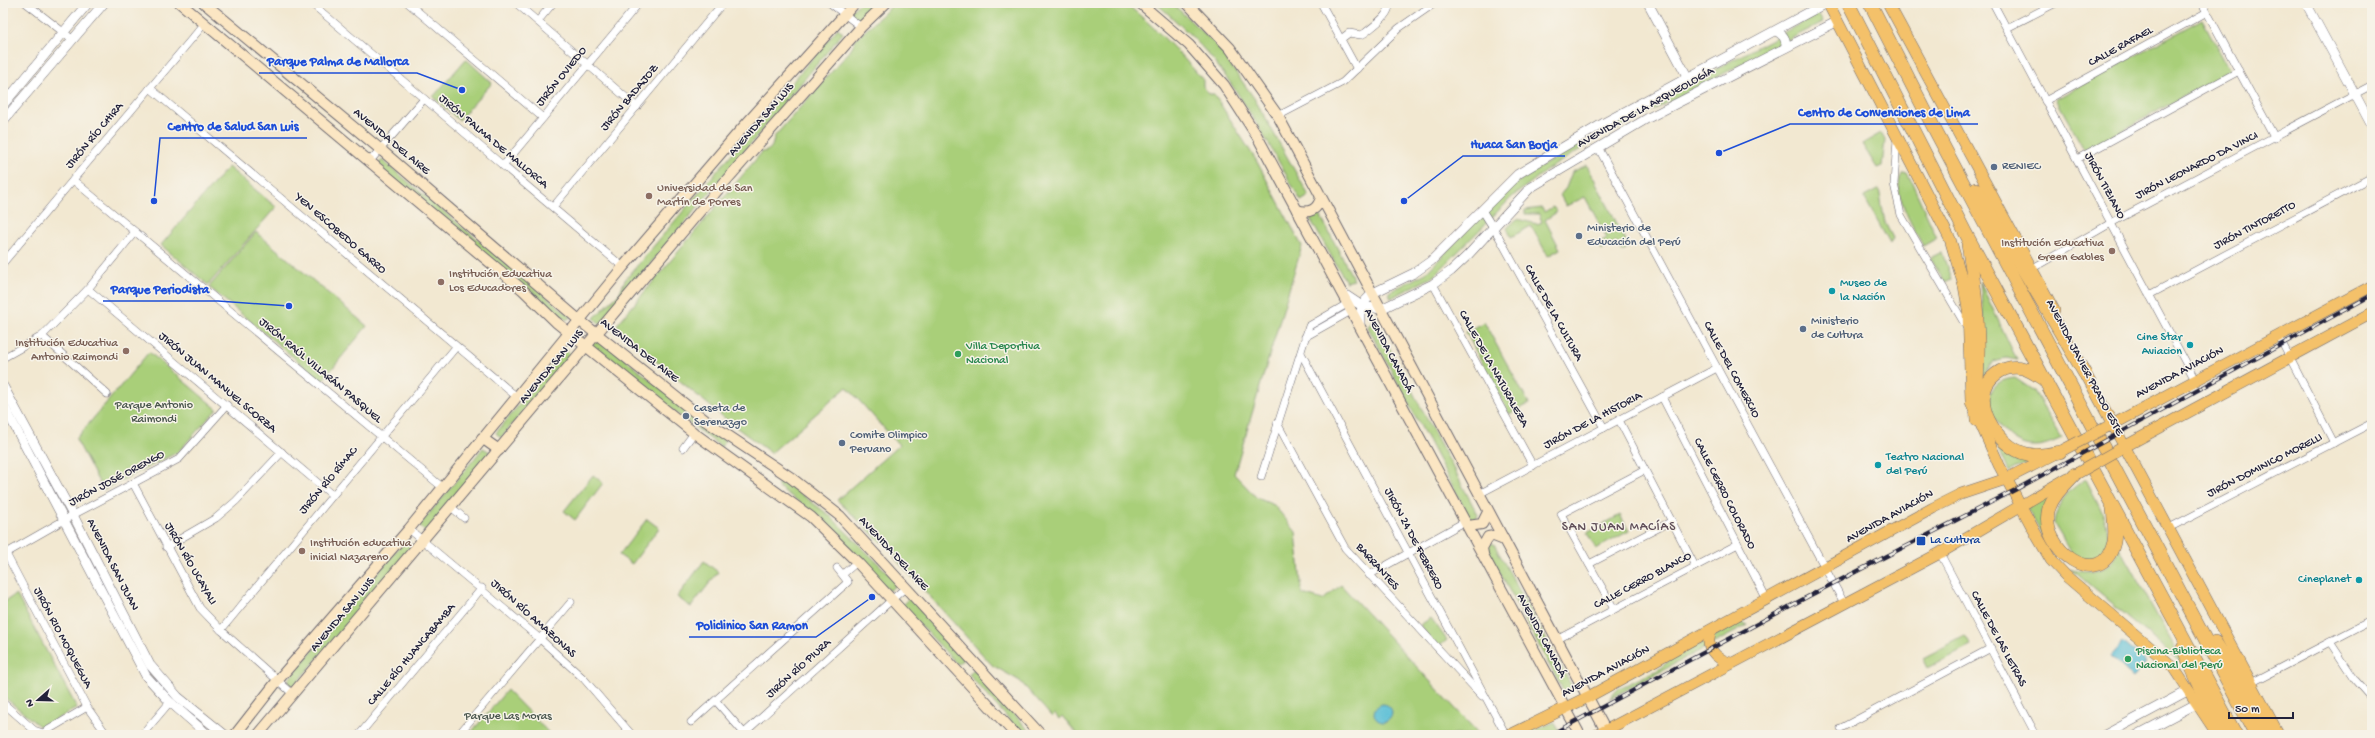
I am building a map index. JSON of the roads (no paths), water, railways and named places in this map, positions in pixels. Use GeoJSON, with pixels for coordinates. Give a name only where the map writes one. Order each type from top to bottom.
{"type":"FeatureCollection","features":[{"type":"Feature","properties":{"kind":"highway"},"geometry":{"type":"LineString","coordinates":[[1840,3],[1880,77],[1892,89]]}},
{"type":"Feature","properties":{"kind":"highway"},"geometry":{"type":"LineString","coordinates":[[1848,3],[1965,232],[2113,503],[2236,735]]}},
{"type":"Feature","properties":{"kind":"highway","name":"AVENIDA JAVIER PRADO ESTE"},"geometry":{"type":"LineString","coordinates":[[1872,6],[1936,132],[2256,735]]}},
{"type":"Feature","properties":{"kind":"highway"},"geometry":{"type":"LineString","coordinates":[[1936,132],[1955,154],[2085,374]]}},
{"type":"Feature","properties":{"kind":"highway"},"geometry":{"type":"LineString","coordinates":[[1965,232],[1974,274],[1976,308],[1977,420]]}},
{"type":"Feature","properties":{"kind":"highway"},"geometry":{"type":"LineString","coordinates":[[2046,381],[2028,370],[2020,368],[2006,369],[1988,382],[1984,392],[1984,404],[1992,425],[2000,438],[2009,446],[2028,455],[2062,451]]}},
{"type":"Feature","properties":{"kind":"highway"},"geometry":{"type":"LineString","coordinates":[[2075,474],[2054,498],[2048,517],[2051,534],[2068,559],[2078,564],[2088,566],[2098,563],[2106,557],[2114,541],[2113,503]]}},
{"type":"Feature","properties":{"kind":"highway"},"geometry":{"type":"LineString","coordinates":[[2169,609],[2189,664],[2222,735]]}},
{"type":"Feature","properties":{"kind":"highway"},"geometry":{"type":"LineString","coordinates":[[2192,614],[2226,657],[2269,735]]}},
{"type":"Feature","properties":{"kind":"main road"},"geometry":{"type":"LineString","coordinates":[[180,3],[523,290],[569,333],[694,433],[811,516],[857,562],[1016,735]]}},
{"type":"Feature","properties":{"kind":"main road","name":"AVENIDA DEL AIRE"},"geometry":{"type":"LineString","coordinates":[[204,3],[380,149],[596,334],[706,421],[819,498],[840,516],[1041,735]]}},
{"type":"Feature","properties":{"kind":"main road","name":"AVENIDA SAN LUIS"},"geometry":{"type":"LineString","coordinates":[[235,735],[278,680],[409,529],[482,438],[623,268],[738,133],[855,3]]}},
{"type":"Feature","properties":{"kind":"main road","name":"AVENIDA SAN LUIS"},"geometry":{"type":"LineString","coordinates":[[258,735],[720,187],[860,27],[886,3]]}},
{"type":"Feature","properties":{"kind":"main road","name":"AVENIDA CANADÁ"},"geometry":{"type":"LineString","coordinates":[[1140,3],[1189,46],[1224,85],[1257,136],[1484,554],[1564,709],[1580,735]]}},
{"type":"Feature","properties":{"kind":"main road","name":"AVENIDA CANADÁ"},"geometry":{"type":"LineString","coordinates":[[1187,3],[1230,48],[1278,116],[1488,512],[1558,639],[1588,697],[1603,733]]}},
{"type":"Feature","properties":{"kind":"main road"},"geometry":{"type":"LineString","coordinates":[[1827,3],[1838,21],[1950,239],[1964,286],[1970,332],[1969,390],[1977,420],[2020,506],[2051,560],[2066,576],[2166,660],[2198,703],[2217,735]]}},
{"type":"Feature","properties":{"kind":"main road","name":"AVENIDA JAVIER PRADO ESTE"},"geometry":{"type":"LineString","coordinates":[[1888,3],[1936,95],[2033,268],[2122,448],[2169,528],[2279,735]]}},
{"type":"Feature","properties":{"kind":"main road"},"geometry":{"type":"LineString","coordinates":[[1297,210],[1308,212],[1314,210],[1321,197]]}},
{"type":"Feature","properties":{"kind":"main road","name":"AVENIDA AVIACIÓN"},"geometry":{"type":"LineString","coordinates":[[1510,735],[1588,697],[1961,494],[2006,479],[2062,451],[2372,286]]}},
{"type":"Feature","properties":{"kind":"main road"},"geometry":{"type":"LineString","coordinates":[[1603,733],[1731,663],[1940,553],[2075,474],[2372,313]]}},
{"type":"Feature","properties":{"kind":"main road"},"geometry":{"type":"LineString","coordinates":[[482,438],[499,450]]}},
{"type":"Feature","properties":{"kind":"main road"},"geometry":{"type":"LineString","coordinates":[[753,474],[763,459]]}},
{"type":"Feature","properties":{"kind":"main road"},"geometry":{"type":"LineString","coordinates":[[1467,524],[1482,524],[1488,512]]}},
{"type":"Feature","properties":{"kind":"main road"},"geometry":{"type":"LineString","coordinates":[[1484,554],[1483,542],[1488,537],[1494,536],[1504,540]]}},
{"type":"Feature","properties":{"kind":"main road"},"geometry":{"type":"LineString","coordinates":[[1712,630],[1709,645],[1713,654],[1721,661],[1731,663]]}},
{"type":"Feature","properties":{"kind":"main road"},"geometry":{"type":"LineString","coordinates":[[961,674],[974,662]]}},
{"type":"Feature","properties":{"kind":"street"},"geometry":{"type":"LineString","coordinates":[[26,3],[72,39]]}},
{"type":"Feature","properties":{"kind":"street"},"geometry":{"type":"LineString","coordinates":[[3,105],[88,3]]}},
{"type":"Feature","properties":{"kind":"street"},"geometry":{"type":"LineString","coordinates":[[3,121],[104,3]]}},
{"type":"Feature","properties":{"kind":"street","name":"JIRÓN PALMA DE MALLORCA"},"geometry":{"type":"LineString","coordinates":[[311,3],[623,268]]}},
{"type":"Feature","properties":{"kind":"street"},"geometry":{"type":"LineString","coordinates":[[408,3],[543,118]]}},
{"type":"Feature","properties":{"kind":"street"},"geometry":{"type":"LineString","coordinates":[[516,3],[637,107]]}},
{"type":"Feature","properties":{"kind":"street"},"geometry":{"type":"LineString","coordinates":[[538,21],[553,3]]}},
{"type":"Feature","properties":{"kind":"street","name":"JIRÓN OVIEDO"},"geometry":{"type":"LineString","coordinates":[[503,166],[639,3]]}},
{"type":"Feature","properties":{"kind":"street","name":"JIRÓN BADAJOZ"},"geometry":{"type":"LineString","coordinates":[[553,207],[723,3]]}},
{"type":"Feature","properties":{"kind":"street"},"geometry":{"type":"LineString","coordinates":[[830,3],[860,27]]}},
{"type":"Feature","properties":{"kind":"street"},"geometry":{"type":"LineString","coordinates":[[1322,3],[1357,69]]}},
{"type":"Feature","properties":{"kind":"street"},"geometry":{"type":"LineString","coordinates":[[1341,39],[1349,33],[1361,35],[1365,33],[1387,14],[1389,3]]}},
{"type":"Feature","properties":{"kind":"street"},"geometry":{"type":"LineString","coordinates":[[1648,3],[1688,78]]}},
{"type":"Feature","properties":{"kind":"street","name":"AVENIDA DE LA ARQUEOLOGÍA"},"geometry":{"type":"LineString","coordinates":[[1362,306],[1373,294],[1414,273],[1431,261],[1524,170],[1688,78],[1827,3]]}},
{"type":"Feature","properties":{"kind":"street","name":"JIRÓN TIZIANO"},"geometry":{"type":"LineString","coordinates":[[1993,3],[2195,380]]}},
{"type":"Feature","properties":{"kind":"street"},"geometry":{"type":"LineString","coordinates":[[2007,28],[2056,3]]}},
{"type":"Feature","properties":{"kind":"street"},"geometry":{"type":"LineString","coordinates":[[2202,3],[2275,138]]}},
{"type":"Feature","properties":{"kind":"street"},"geometry":{"type":"LineString","coordinates":[[2306,3],[2372,126]]}},
{"type":"Feature","properties":{"kind":"street"},"geometry":{"type":"LineString","coordinates":[[1278,116],[1343,82],[1400,28],[1433,4]]}},
{"type":"Feature","properties":{"kind":"street","name":"CALLE RAFAEL"},"geometry":{"type":"LineString","coordinates":[[2046,101],[2207,12]]}},
{"type":"Feature","properties":{"kind":"street","name":"AVENIDA DE LA ARQUEOLOGÍA"},"geometry":{"type":"LineString","coordinates":[[1381,309],[1433,284],[1451,271],[1494,228],[1530,188],[1648,118],[1838,21]]}},
{"type":"Feature","properties":{"kind":"street","name":"JIRÓN RÍO CHIRA"},"geometry":{"type":"LineString","coordinates":[[3,263],[205,23]]}},
{"type":"Feature","properties":{"kind":"street"},"geometry":{"type":"LineString","coordinates":[[1776,30],[1782,34],[1786,40],[1786,47]]}},
{"type":"Feature","properties":{"kind":"street"},"geometry":{"type":"LineString","coordinates":[[2077,160],[2239,71]]}},
{"type":"Feature","properties":{"kind":"street","name":"JIRÓN LEONARDO DA VINCI"},"geometry":{"type":"LineString","coordinates":[[2033,268],[2111,223],[2275,138],[2372,85]]}},
{"type":"Feature","properties":{"kind":"street","name":"YEN ESCOBEDO GARRO"},"geometry":{"type":"LineString","coordinates":[[150,88],[517,397]]}},
{"type":"Feature","properties":{"kind":"street"},"geometry":{"type":"LineString","coordinates":[[370,161],[424,99]]}},
{"type":"Feature","properties":{"kind":"street"},"geometry":{"type":"LineString","coordinates":[[1897,137],[1894,184],[1901,215],[1970,332]]}},
{"type":"Feature","properties":{"kind":"street","name":"CALLE DEL COMERCIO"},"geometry":{"type":"LineString","coordinates":[[1598,147],[1844,603]]}},
{"type":"Feature","properties":{"kind":"street","name":"JIRÓN TINTORETTO"},"geometry":{"type":"LineString","coordinates":[[2149,295],[2372,178]]}},
{"type":"Feature","properties":{"kind":"street","name":"JIRÓN RAÚL VILLARÁN PASQUEL"},"geometry":{"type":"LineString","coordinates":[[72,180],[244,321],[442,487]]}},
{"type":"Feature","properties":{"kind":"street","name":"CALLE DE LA CULTURA"},"geometry":{"type":"LineString","coordinates":[[1482,210],[1494,228],[1604,428]]}},
{"type":"Feature","properties":{"kind":"street"},"geometry":{"type":"LineString","coordinates":[[3,358],[42,336],[88,289],[135,232]]}},
{"type":"Feature","properties":{"kind":"street","name":"CALLE DE LA NATURALEZA"},"geometry":{"type":"LineString","coordinates":[[1433,284],[1533,466]]}},
{"type":"Feature","properties":{"kind":"street","name":"JIRÓN JUAN MANUEL SCORZA"},"geometry":{"type":"LineString","coordinates":[[88,289],[331,494]]}},
{"type":"Feature","properties":{"kind":"street"},"geometry":{"type":"LineString","coordinates":[[1341,292],[1362,306],[1381,309]]}},
{"type":"Feature","properties":{"kind":"street"},"geometry":{"type":"LineString","coordinates":[[1360,327],[1362,306]]}},
{"type":"Feature","properties":{"kind":"street"},"geometry":{"type":"LineString","coordinates":[[1261,477],[1309,326],[1349,307]]}},
{"type":"Feature","properties":{"kind":"street"},"geometry":{"type":"LineString","coordinates":[[42,336],[107,394]]}},
{"type":"Feature","properties":{"kind":"street"},"geometry":{"type":"LineString","coordinates":[[2278,336],[2334,443]]}},
{"type":"Feature","properties":{"kind":"street","name":"JIRÓN RÍO RÍMAC"},"geometry":{"type":"LineString","coordinates":[[220,630],[331,494],[456,347]]}},
{"type":"Feature","properties":{"kind":"street","name":"JIRÓN 24 DE FEBRERO"},"geometry":{"type":"LineString","coordinates":[[1300,353],[1506,735]]}},
{"type":"Feature","properties":{"kind":"street","name":"JIRÓN DE LA HISTORIA"},"geometry":{"type":"LineString","coordinates":[[1479,494],[1717,368]]}},
{"type":"Feature","properties":{"kind":"street","name":"AVENIDA SAN JUAN"},"geometry":{"type":"LineString","coordinates":[[3,386],[69,517],[146,676],[170,702],[208,735]]}},
{"type":"Feature","properties":{"kind":"street","name":"CALLE CERRO COLORADO"},"geometry":{"type":"LineString","coordinates":[[1662,397],[1767,600]]}},
{"type":"Feature","properties":{"kind":"street","name":"AVENIDA SAN JUAN"},"geometry":{"type":"LineString","coordinates":[[3,404],[69,517],[150,665],[178,697],[225,735]]}},
{"type":"Feature","properties":{"kind":"street","name":"JIRÓN JOSÉ ORENGO"},"geometry":{"type":"LineString","coordinates":[[4,552],[179,459],[227,405]]}},
{"type":"Feature","properties":{"kind":"street"},"geometry":{"type":"LineString","coordinates":[[1618,420],[1696,566]]}},
{"type":"Feature","properties":{"kind":"street","name":"JIRÓN DOMINICO MORELLI"},"geometry":{"type":"LineString","coordinates":[[2169,528],[2372,423]]}},
{"type":"Feature","properties":{"kind":"street","name":"BARRANTES"},"geometry":{"type":"LineString","coordinates":[[1277,424],[1345,548],[1490,704]]}},
{"type":"Feature","properties":{"kind":"street"},"geometry":{"type":"LineString","coordinates":[[683,448],[694,433]]}},
{"type":"Feature","properties":{"kind":"street"},"geometry":{"type":"LineString","coordinates":[[166,547],[216,518],[236,501],[282,452]]}},
{"type":"Feature","properties":{"kind":"street"},"geometry":{"type":"LineString","coordinates":[[1614,609],[1561,514],[1645,470]]}},
{"type":"Feature","properties":{"kind":"street","name":"JIRÓN RÍO UCAYALI"},"geometry":{"type":"LineString","coordinates":[[133,483],[200,608],[220,630],[294,694]]}},
{"type":"Feature","properties":{"kind":"street"},"geometry":{"type":"LineString","coordinates":[[450,506],[464,518]]}},
{"type":"Feature","properties":{"kind":"street"},"geometry":{"type":"LineString","coordinates":[[1589,564],[1672,521]]}},
{"type":"Feature","properties":{"kind":"street"},"geometry":{"type":"LineString","coordinates":[[1369,575],[1408,552],[1467,524]]}},
{"type":"Feature","properties":{"kind":"street","name":"JIRÓN RÍO AMAZONAS"},"geometry":{"type":"LineString","coordinates":[[409,529],[482,588],[539,638],[584,680],[632,735]]}},
{"type":"Feature","properties":{"kind":"street","name":"CALLE CERRO BLANCO"},"geometry":{"type":"LineString","coordinates":[[1558,639],[1738,544]]}},
{"type":"Feature","properties":{"kind":"street","name":"JIRÓN RIO MOQUEGUA"},"geometry":{"type":"LineString","coordinates":[[4,552],[87,708],[107,735]]}},
{"type":"Feature","properties":{"kind":"street","name":"CALLE DE LAS LETRAS"},"geometry":{"type":"LineString","coordinates":[[1940,553],[2036,735]]}},
{"type":"Feature","properties":{"kind":"street"},"geometry":{"type":"LineString","coordinates":[[843,574],[857,562]]}},
{"type":"Feature","properties":{"kind":"street"},"geometry":{"type":"LineString","coordinates":[[691,722],[848,582],[837,568]]}},
{"type":"Feature","properties":{"kind":"street","name":"JIRÓN RÍO PIURA"},"geometry":{"type":"LineString","coordinates":[[743,734],[906,587]]}},
{"type":"Feature","properties":{"kind":"street","name":"CALLE RÍO HUANCABAMBA"},"geometry":{"type":"LineString","coordinates":[[359,735],[482,588]]}},
{"type":"Feature","properties":{"kind":"street"},"geometry":{"type":"LineString","coordinates":[[458,735],[571,602]]}},
{"type":"Feature","properties":{"kind":"street"},"geometry":{"type":"LineString","coordinates":[[2251,683],[2372,620]]}},
{"type":"Feature","properties":{"kind":"street"},"geometry":{"type":"LineString","coordinates":[[2330,642],[2355,680],[2372,698]]}},
{"type":"Feature","properties":{"kind":"street"},"geometry":{"type":"LineString","coordinates":[[1841,728],[1991,648]]}},
{"type":"Feature","properties":{"kind":"street"},"geometry":{"type":"LineString","coordinates":[[2109,734],[2189,690]]}},
{"type":"Feature","properties":{"kind":"street"},"geometry":{"type":"LineString","coordinates":[[716,701],[743,734]]}},
{"type":"Feature","properties":{"kind":"street"},"geometry":{"type":"LineString","coordinates":[[142,735],[170,702]]}},
{"type":"Feature","properties":{"kind":"street"},"geometry":{"type":"LineString","coordinates":[[3,703],[34,730],[43,733],[87,708]]}},
{"type":"Feature","properties":{"kind":"street"},"geometry":{"type":"LineString","coordinates":[[2137,735],[2198,703]]}},
{"type":"Feature","properties":{"kind":"water","name":"Piscina-Biblioteca Nacional del Perú"},"geometry":{"type":"Polygon","coordinates":[[[2123,642],[2146,663],[2133,677],[2110,656],[2123,642]]]}},
{"type":"Feature","properties":{"kind":"water"},"geometry":{"type":"Polygon","coordinates":[[[1383,704],[1389,707],[1392,713],[1389,719],[1383,722],[1377,719],[1374,713],[1377,707],[1383,704]]]}},
{"type":"Feature","properties":{"kind":"railway"},"geometry":{"type":"LineString","coordinates":[[1550,735],[1809,596],[2015,490],[2372,295]]}},
{"type":"Feature","properties":{"kind":"place","name":"Parque Palma de Mallorca"},"geometry":{"type":"Point","coordinates":[462,90]}},
{"type":"Feature","properties":{"kind":"place","name":"Centro de Convenciones de Lima"},"geometry":{"type":"Point","coordinates":[1719,153]}},
{"type":"Feature","properties":{"kind":"place","name":"RENIEC"},"geometry":{"type":"Point","coordinates":[1994,167]}},
{"type":"Feature","properties":{"kind":"place","name":"Universidad de San Martín de Porres"},"geometry":{"type":"Point","coordinates":[649,196]}},
{"type":"Feature","properties":{"kind":"place","name":"Centro de Salud San Luis"},"geometry":{"type":"Point","coordinates":[154,201]}},
{"type":"Feature","properties":{"kind":"place","name":"Huaca San Borja"},"geometry":{"type":"Point","coordinates":[1404,201]}},
{"type":"Feature","properties":{"kind":"place","name":"Ministerio de Educación del Perú"},"geometry":{"type":"Point","coordinates":[1579,236]}},
{"type":"Feature","properties":{"kind":"place","name":"Institución Educativa Green Gables"},"geometry":{"type":"Point","coordinates":[2112,251]}},
{"type":"Feature","properties":{"kind":"place","name":"Institución Educativa Los Educadores"},"geometry":{"type":"Point","coordinates":[441,282]}},
{"type":"Feature","properties":{"kind":"place","name":"Museo de la Nación"},"geometry":{"type":"Point","coordinates":[1832,291]}},
{"type":"Feature","properties":{"kind":"place","name":"Parque Periodista"},"geometry":{"type":"Point","coordinates":[289,306]}},
{"type":"Feature","properties":{"kind":"place","name":"Ministerio de Cultura"},"geometry":{"type":"Point","coordinates":[1803,329]}},
{"type":"Feature","properties":{"kind":"place","name":"Cine Star Aviacion"},"geometry":{"type":"Point","coordinates":[2190,345]}},
{"type":"Feature","properties":{"kind":"place","name":"Institución Educativa Antonio Raimondi"},"geometry":{"type":"Point","coordinates":[126,351]}},
{"type":"Feature","properties":{"kind":"place","name":"Villa Deportiva Nacional"},"geometry":{"type":"Point","coordinates":[958,354]}},
{"type":"Feature","properties":{"kind":"place","name":"Caseta de Serenazgo"},"geometry":{"type":"Point","coordinates":[686,416]}},
{"type":"Feature","properties":{"kind":"place","name":"Comite Olimpico Peruano"},"geometry":{"type":"Point","coordinates":[842,443]}},
{"type":"Feature","properties":{"kind":"place","name":"Teatro Nacional del Perú"},"geometry":{"type":"Point","coordinates":[1878,465]}},
{"type":"Feature","properties":{"kind":"place","name":"La Cultura"},"geometry":{"type":"Point","coordinates":[1921,541]}},
{"type":"Feature","properties":{"kind":"place","name":"Institución educativa inicial Nazareno"},"geometry":{"type":"Point","coordinates":[302,551]}},
{"type":"Feature","properties":{"kind":"place","name":"Cineplanet"},"geometry":{"type":"Point","coordinates":[2359,580]}},
{"type":"Feature","properties":{"kind":"place","name":"Policlinico San Ramon"},"geometry":{"type":"Point","coordinates":[872,597]}},
{"type":"Feature","properties":{"kind":"place","name":"Piscina-Biblioteca Nacional del Perú"},"geometry":{"type":"Point","coordinates":[2128,659]}},
{"type":"Feature","properties":{"kind":"district","name":"SAN JUAN MACÍAS"},"geometry":{"type":"Point","coordinates":[1619,527]}},
{"type":"Feature","properties":{"kind":"park label","name":"Parque Antonio Raimondi"},"geometry":{"type":"Point","coordinates":[154,413]}},
{"type":"Feature","properties":{"kind":"park label","name":"Parque Las Moras"},"geometry":{"type":"Point","coordinates":[508,717]}}]}
